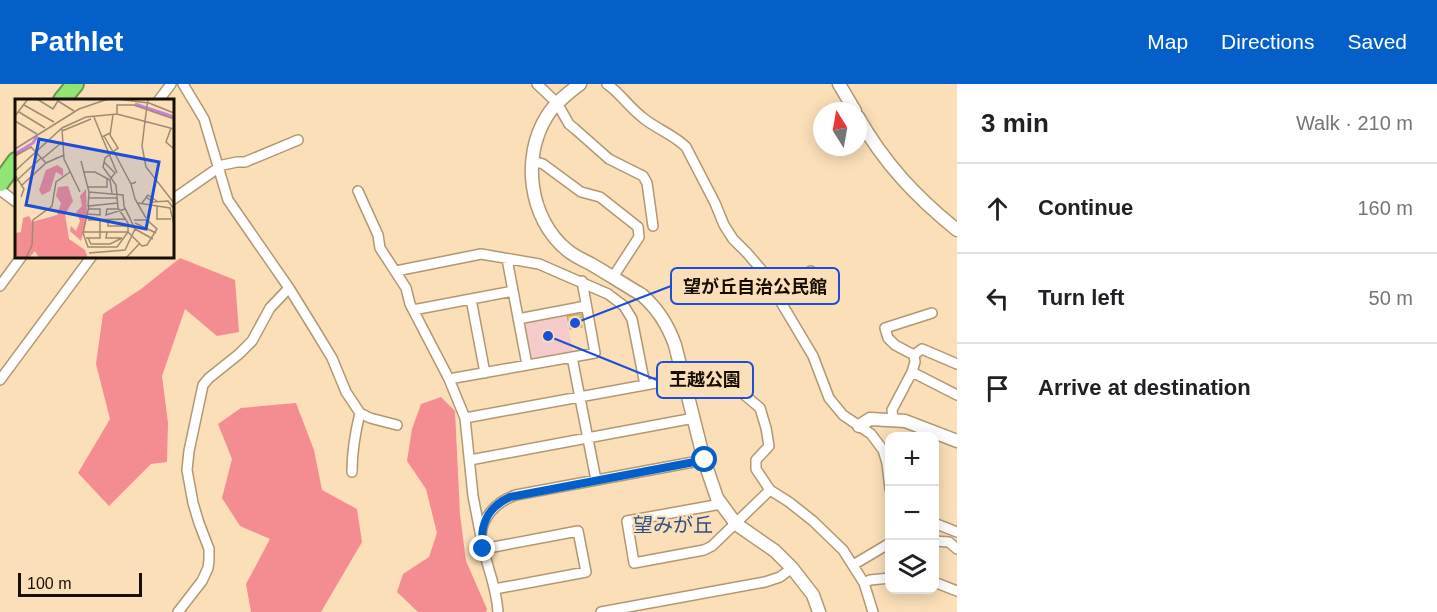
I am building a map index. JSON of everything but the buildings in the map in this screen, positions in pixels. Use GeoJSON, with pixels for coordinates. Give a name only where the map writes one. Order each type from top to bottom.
{"type":"FeatureCollection","features":[{"type":"Feature","properties":{"kind":"highway"},"geometry":{"type":"LineString","coordinates":[[63,99],[75,84]]}},
{"type":"Feature","properties":{"kind":"highway"},"geometry":{"type":"LineString","coordinates":[[0,183],[15,162]]}},
{"type":"Feature","properties":{"kind":"street"},"geometry":{"type":"LineString","coordinates":[[160,99],[171,84]]}},
{"type":"Feature","properties":{"kind":"street"},"geometry":{"type":"LineString","coordinates":[[183,84],[204,119],[228,200],[289,288],[332,358],[346,392],[360,413],[397,425]]}},
{"type":"Feature","properties":{"kind":"street"},"geometry":{"type":"LineString","coordinates":[[537,84],[557,103],[569,124],[609,159],[643,176],[647,183],[653,226]]}},
{"type":"Feature","properties":{"kind":"street"},"geometry":{"type":"LineString","coordinates":[[580,84],[557,103],[547,115],[540,128],[535,146],[533,161],[535,201],[549,232],[567,250],[651,302],[670,332],[712,485],[721,504],[736,524],[775,551],[792,568],[813,595],[819,612]]}},
{"type":"Feature","properties":{"kind":"street"},"geometry":{"type":"LineString","coordinates":[[607,84],[643,118],[686,147],[728,232],[779,290],[782,304],[813,356],[829,398],[843,415],[871,434],[883,450],[890,486]]}},
{"type":"Feature","properties":{"kind":"street"},"geometry":{"type":"LineString","coordinates":[[839,84],[850,102]]}},
{"type":"Feature","properties":{"kind":"street"},"geometry":{"type":"LineString","coordinates":[[867,132],[901,178],[957,230]]}},
{"type":"Feature","properties":{"kind":"street"},"geometry":{"type":"LineString","coordinates":[[174,199],[218,167],[245,162],[298,141]]}},
{"type":"Feature","properties":{"kind":"street"},"geometry":{"type":"LineString","coordinates":[[533,161],[543,164],[582,192],[600,197],[639,227],[639,237],[613,277]]}},
{"type":"Feature","properties":{"kind":"street"},"geometry":{"type":"LineString","coordinates":[[0,190],[15,201]]}},
{"type":"Feature","properties":{"kind":"street"},"geometry":{"type":"LineString","coordinates":[[358,191],[378,235],[380,248],[406,288],[412,310],[449,379],[465,418],[473,496],[483,549],[495,589],[498,612]]}},
{"type":"Feature","properties":{"kind":"street"},"geometry":{"type":"LineString","coordinates":[[396,271],[481,254],[540,264],[582,281],[620,301],[628,310],[632,319],[645,385]]}},
{"type":"Feature","properties":{"kind":"street"},"geometry":{"type":"LineString","coordinates":[[0,286],[21,258]]}},
{"type":"Feature","properties":{"kind":"street"},"geometry":{"type":"LineString","coordinates":[[0,380],[91,258]]}},
{"type":"Feature","properties":{"kind":"street"},"geometry":{"type":"LineString","coordinates":[[507,259],[527,365]]}},
{"type":"Feature","properties":{"kind":"street"},"geometry":{"type":"LineString","coordinates":[[779,290],[811,271]]}},
{"type":"Feature","properties":{"kind":"street"},"geometry":{"type":"LineString","coordinates":[[449,379],[595,353],[582,281]]}},
{"type":"Feature","properties":{"kind":"street"},"geometry":{"type":"LineString","coordinates":[[178,612],[204,578],[209,560],[209,549],[196,513],[187,470],[202,390],[209,378],[252,341],[270,308],[289,288]]}},
{"type":"Feature","properties":{"kind":"street"},"geometry":{"type":"LineString","coordinates":[[412,310],[513,291]]}},
{"type":"Feature","properties":{"kind":"street"},"geometry":{"type":"LineString","coordinates":[[471,299],[485,372]]}},
{"type":"Feature","properties":{"kind":"street"},"geometry":{"type":"LineString","coordinates":[[518,319],[586,306]]}},
{"type":"Feature","properties":{"kind":"street"},"geometry":{"type":"LineString","coordinates":[[914,355],[888,338],[885,327],[932,313]]}},
{"type":"Feature","properties":{"kind":"street"},"geometry":{"type":"LineString","coordinates":[[914,355],[922,349],[957,364]]}},
{"type":"Feature","properties":{"kind":"street"},"geometry":{"type":"LineString","coordinates":[[892,420],[892,410],[912,372],[915,362],[914,355]]}},
{"type":"Feature","properties":{"kind":"street"},"geometry":{"type":"LineString","coordinates":[[572,357],[596,480]]}},
{"type":"Feature","properties":{"kind":"street"},"geometry":{"type":"LineString","coordinates":[[912,372],[957,395]]}},
{"type":"Feature","properties":{"kind":"street"},"geometry":{"type":"LineString","coordinates":[[465,418],[706,375],[734,386],[760,408],[766,428],[769,446],[756,460],[756,469],[770,490],[813,521],[843,550],[864,583],[873,612]]}},
{"type":"Feature","properties":{"kind":"street"},"geometry":{"type":"LineString","coordinates":[[352,472],[354,434],[360,413]]}},
{"type":"Feature","properties":{"kind":"street"},"geometry":{"type":"LineString","coordinates":[[470,460],[694,418]]}},
{"type":"Feature","properties":{"kind":"street"},"geometry":{"type":"LineString","coordinates":[[858,426],[870,419],[905,421],[957,441]]}},
{"type":"Feature","properties":{"kind":"street"},"geometry":{"type":"LineString","coordinates":[[481,537],[491,510],[498,503],[516,495],[705,460]]}},
{"type":"Feature","properties":{"kind":"street"},"geometry":{"type":"LineString","coordinates":[[721,504],[627,521],[634,563],[704,550],[712,546],[770,490]]}},
{"type":"Feature","properties":{"kind":"street"},"geometry":{"type":"LineString","coordinates":[[939,525],[957,532]]}},
{"type":"Feature","properties":{"kind":"street"},"geometry":{"type":"LineString","coordinates":[[483,549],[578,531],[586,572],[495,589]]}},
{"type":"Feature","properties":{"kind":"street"},"geometry":{"type":"LineString","coordinates":[[939,541],[949,542],[957,549]]}},
{"type":"Feature","properties":{"kind":"street"},"geometry":{"type":"LineString","coordinates":[[853,565],[885,546]]}},
{"type":"Feature","properties":{"kind":"street"},"geometry":{"type":"LineString","coordinates":[[601,612],[653,607],[765,582],[780,577],[792,568]]}},
{"type":"Feature","properties":{"kind":"street"},"geometry":{"type":"LineString","coordinates":[[864,583],[885,578]]}},
{"type":"Feature","properties":{"kind":"street"},"geometry":{"type":"LineString","coordinates":[[939,584],[957,591]]}},
{"type":"Feature","properties":{"kind":"shaded area"},"geometry":{"type":"Polygon","coordinates":[[[180,258],[235,280],[239,332],[217,336],[185,309],[162,376],[168,423],[167,462],[151,464],[109,506],[78,473],[110,419],[96,364],[103,314],[141,289],[180,258]]]}},
{"type":"Feature","properties":{"kind":"shaded area"},"geometry":{"type":"Polygon","coordinates":[[[565,313],[573,352],[534,359],[529,356],[522,321],[565,313]]]}},
{"type":"Feature","properties":{"kind":"shaded area"},"geometry":{"type":"Polygon","coordinates":[[[441,397],[455,411],[460,515],[466,561],[487,609],[486,612],[418,612],[397,592],[403,574],[429,557],[437,533],[426,489],[407,461],[412,429],[421,404],[441,397]]]}},
{"type":"Feature","properties":{"kind":"shaded area"},"geometry":{"type":"Polygon","coordinates":[[[296,403],[314,450],[322,490],[357,509],[362,542],[321,612],[251,612],[246,584],[270,539],[240,526],[222,498],[232,459],[218,424],[241,408],[296,403]]]}},
{"type":"Feature","properties":{"kind":"place","name":"望が丘自治公民館"},"geometry":{"type":"Point","coordinates":[575,323]}},
{"type":"Feature","properties":{"kind":"place","name":"王越公園"},"geometry":{"type":"Point","coordinates":[548,336]}},
{"type":"Feature","properties":{"kind":"district","name":"望みが丘"},"geometry":{"type":"Point","coordinates":[673,525]}},
{"type":"Feature","properties":{"kind":"route"},"geometry":{"type":"LineString","coordinates":[[483,549],[481,537],[491,510],[498,503],[510,497],[705,460]]}}]}
